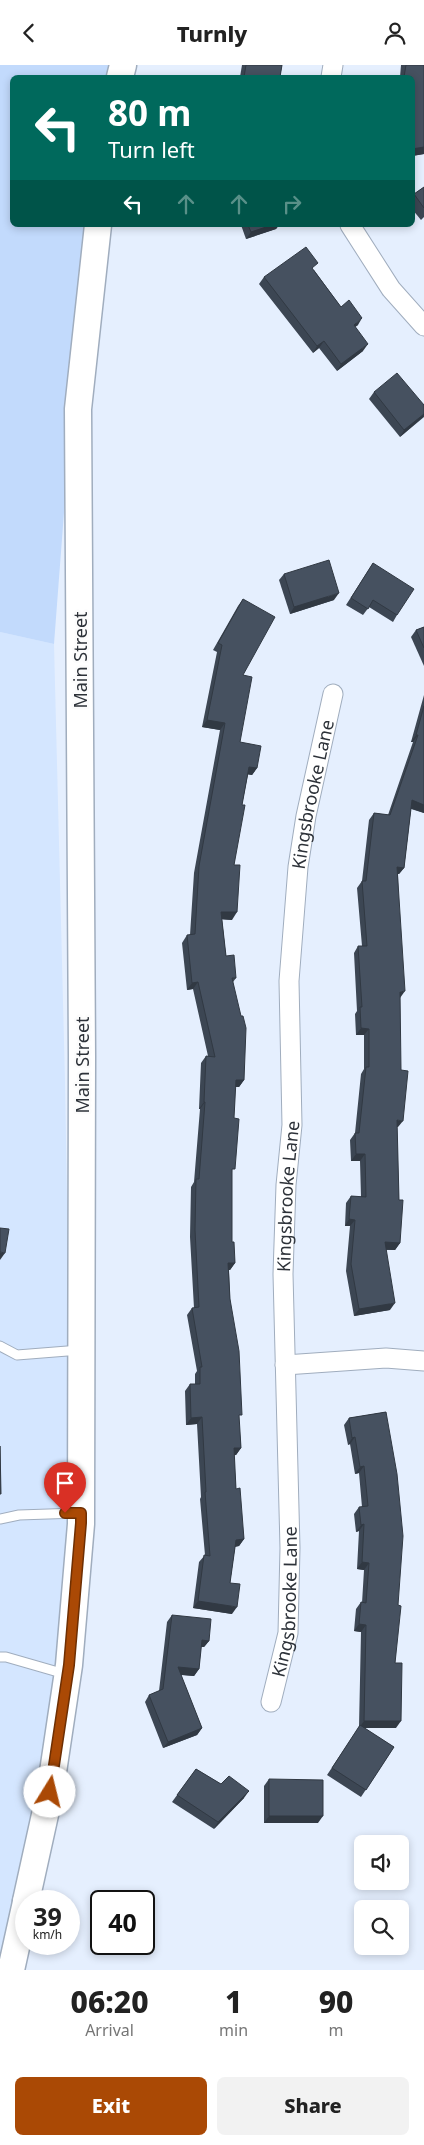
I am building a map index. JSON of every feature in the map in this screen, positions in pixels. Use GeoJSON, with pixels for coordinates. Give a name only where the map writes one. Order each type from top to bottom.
{"type":"FeatureCollection","features":[{"type":"Feature","properties":{"kind":"street","name":"Main Street"},"geometry":{"type":"LineString","coordinates":[[29,1890],[50,1792],[68,1674],[81,1513],[82,1046],[78,409],[98,227]]}},
{"type":"Feature","properties":{"kind":"street"},"geometry":{"type":"LineString","coordinates":[[351,227],[392,289],[424,325]]}},
{"type":"Feature","properties":{"kind":"street","name":"Kingsbrooke Lane"},"geometry":{"type":"LineString","coordinates":[[271,1702],[288,1633],[290,1547],[283,1273],[286,1185],[292,1125],[289,981],[298,867],[305,824],[333,694]]}},
{"type":"Feature","properties":{"kind":"street"},"geometry":{"type":"LineString","coordinates":[[285,1365],[386,1359],[424,1361]]}},
{"type":"Feature","properties":{"kind":"street","name":"Main Street"},"geometry":{"type":"LineString","coordinates":[[11,1970],[15,1952]]}},
{"type":"Feature","properties":{"kind":"lane"},"geometry":{"type":"LineString","coordinates":[[0,1346],[17,1355],[81,1350]]}},
{"type":"Feature","properties":{"kind":"lane"},"geometry":{"type":"LineString","coordinates":[[0,1519],[18,1515],[81,1513]]}},
{"type":"Feature","properties":{"kind":"lane"},"geometry":{"type":"LineString","coordinates":[[0,1657],[68,1674]]}},
{"type":"Feature","properties":{"kind":"shaded area"},"geometry":{"type":"Polygon","coordinates":[[[0,65],[125,65],[122,75],[10,75],[10,227],[98,227],[74,381],[54,644],[0,632],[0,65]]]}},
{"type":"Feature","properties":{"kind":"shaded area"},"geometry":{"type":"Polygon","coordinates":[[[0,632],[54,644],[65,1081],[71,1433],[67,1666],[0,1960],[0,632]]]}},
{"type":"Feature","properties":{"kind":"building"},"geometry":{"type":"Polygon","coordinates":[[[246,65],[282,65],[280,75],[244,75],[246,65]]]}},
{"type":"Feature","properties":{"kind":"building"},"geometry":{"type":"Polygon","coordinates":[[[406,65],[424,65],[424,147],[415,148],[415,75],[404,75],[406,65]]]}},
{"type":"Feature","properties":{"kind":"building"},"geometry":{"type":"Polygon","coordinates":[[[424,187],[424,208],[415,195],[415,193],[424,187]]]}},
{"type":"Feature","properties":{"kind":"building"},"geometry":{"type":"Polygon","coordinates":[[[249,227],[266,227],[251,232],[249,227]]]}},
{"type":"Feature","properties":{"kind":"building"},"geometry":{"type":"Polygon","coordinates":[[[306,247],[318,263],[312,268],[341,307],[349,300],[362,318],[354,325],[368,344],[341,364],[324,341],[317,346],[264,277],[306,247]]]}},
{"type":"Feature","properties":{"kind":"building"},"geometry":{"type":"Polygon","coordinates":[[[397,373],[424,405],[424,414],[404,430],[374,392],[397,373]]]}},
{"type":"Feature","properties":{"kind":"building"},"geometry":{"type":"Polygon","coordinates":[[[329,560],[339,593],[294,607],[284,574],[329,560]]]}},
{"type":"Feature","properties":{"kind":"building"},"geometry":{"type":"Polygon","coordinates":[[[373,563],[414,589],[397,615],[373,600],[368,609],[351,598],[373,563]]]}},
{"type":"Feature","properties":{"kind":"building"},"geometry":{"type":"Polygon","coordinates":[[[243,599],[275,617],[243,675],[252,677],[240,742],[261,746],[257,768],[249,767],[242,805],[245,805],[234,865],[240,865],[237,912],[221,912],[226,956],[234,955],[236,978],[232,978],[241,1016],[243,1016],[246,1028],[244,1080],[236,1080],[234,1118],[239,1119],[235,1169],[232,1169],[232,1242],[234,1242],[235,1263],[228,1263],[230,1299],[239,1351],[242,1415],[239,1415],[241,1448],[234,1448],[236,1489],[240,1488],[244,1539],[236,1540],[230,1583],[240,1584],[237,1607],[198,1601],[204,1555],[210,1556],[202,1417],[191,1418],[190,1384],[200,1384],[200,1367],[202,1367],[192,1308],[199,1307],[195,1230],[196,1179],[199,1179],[205,1102],[206,1056],[215,1057],[198,982],[192,983],[187,935],[195,934],[199,866],[225,723],[207,720],[222,645],[218,643],[243,599]]]}},
{"type":"Feature","properties":{"kind":"building"},"geometry":{"type":"Polygon","coordinates":[[[424,627],[424,648],[416,630],[424,627]]]}},
{"type":"Feature","properties":{"kind":"building"},"geometry":{"type":"Polygon","coordinates":[[[424,706],[424,805],[412,800],[404,868],[397,867],[405,991],[400,992],[401,1070],[408,1071],[403,1121],[397,1120],[399,1200],[403,1200],[400,1243],[385,1242],[395,1303],[359,1309],[351,1264],[355,1220],[349,1219],[351,1196],[366,1197],[365,1154],[356,1154],[355,1133],[359,1133],[366,1067],[369,1067],[369,1029],[361,1028],[360,1007],[362,1007],[358,946],[367,946],[362,881],[366,881],[374,813],[390,815],[418,735],[416,735],[424,706]]]}},
{"type":"Feature","properties":{"kind":"building"},"geometry":{"type":"Polygon","coordinates":[[[0,1228],[9,1229],[5,1253],[0,1252],[0,1228]]]}},
{"type":"Feature","properties":{"kind":"building"},"geometry":{"type":"Polygon","coordinates":[[[386,1412],[397,1474],[403,1536],[398,1605],[401,1606],[395,1663],[402,1663],[401,1721],[364,1721],[366,1625],[359,1624],[361,1602],[366,1603],[369,1563],[362,1562],[364,1524],[361,1525],[359,1507],[368,1506],[364,1466],[360,1467],[355,1437],[352,1438],[349,1418],[386,1412]]]}},
{"type":"Feature","properties":{"kind":"building"},"geometry":{"type":"Polygon","coordinates":[[[0,1446],[1,1494],[0,1494],[0,1446]]]}},
{"type":"Feature","properties":{"kind":"building"},"geometry":{"type":"Polygon","coordinates":[[[172,1615],[211,1619],[209,1641],[202,1640],[199,1669],[178,1667],[202,1728],[168,1742],[149,1695],[163,1689],[172,1615]]]}},
{"type":"Feature","properties":{"kind":"building"},"geometry":{"type":"Polygon","coordinates":[[[360,1725],[394,1747],[366,1790],[332,1768],[360,1725]]]}},
{"type":"Feature","properties":{"kind":"building"},"geometry":{"type":"Polygon","coordinates":[[[196,1769],[221,1784],[229,1776],[249,1791],[218,1822],[177,1795],[196,1769]]]}},
{"type":"Feature","properties":{"kind":"building"},"geometry":{"type":"Polygon","coordinates":[[[269,1779],[323,1780],[323,1816],[269,1816],[269,1779]]]}},
{"type":"Feature","properties":{"kind":"route"},"geometry":{"type":"LineString","coordinates":[[50,1792],[69,1665],[81,1523],[81,1513],[65,1513]]}}]}
